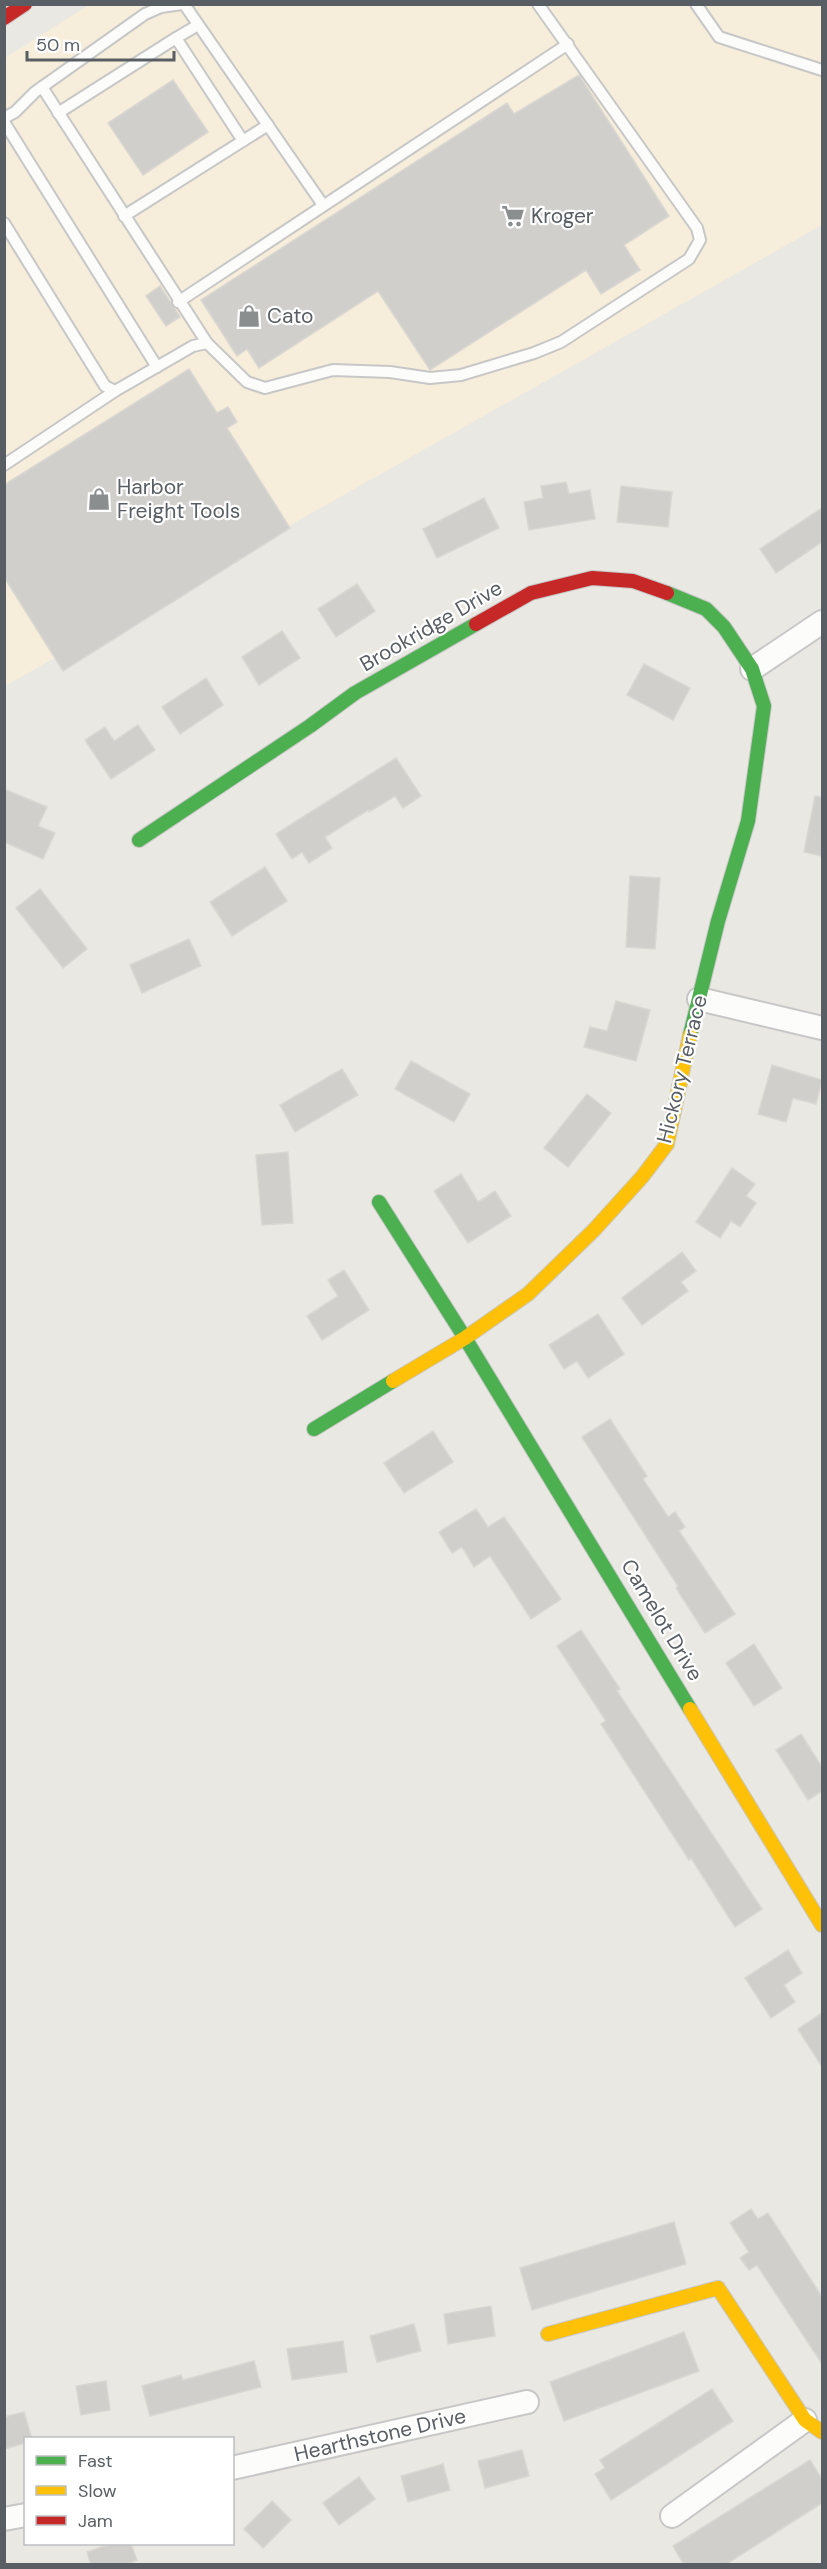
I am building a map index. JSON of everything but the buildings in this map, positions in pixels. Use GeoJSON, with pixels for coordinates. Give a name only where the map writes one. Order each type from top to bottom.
{"type":"FeatureCollection","features":[{"type":"Feature","properties":{"kind":"street"},"geometry":{"type":"LineString","coordinates":[[4,18],[25,4]]}},
{"type":"Feature","properties":{"kind":"street","name":"Brookridge Drive"},"geometry":{"type":"LineString","coordinates":[[139,840],[310,726],[355,693],[531,593],[592,578],[633,581],[671,594],[706,609],[724,627],[752,669]]}},
{"type":"Feature","properties":{"kind":"street"},"geometry":{"type":"LineString","coordinates":[[752,669],[822,622]]}},
{"type":"Feature","properties":{"kind":"street","name":"Hickory Terrace"},"geometry":{"type":"LineString","coordinates":[[314,1429],[465,1338],[528,1294],[594,1230],[642,1177],[667,1144],[678,1084],[718,921],[748,821],[764,706],[752,669]]}},
{"type":"Feature","properties":{"kind":"street"},"geometry":{"type":"LineString","coordinates":[[699,999],[822,1028]]}},
{"type":"Feature","properties":{"kind":"street","name":"Camelot Drive"},"geometry":{"type":"LineString","coordinates":[[379,1202],[465,1338],[822,1925]]}},
{"type":"Feature","properties":{"kind":"street"},"geometry":{"type":"LineString","coordinates":[[548,2334],[718,2288],[814,2426],[672,2516]]}},
{"type":"Feature","properties":{"kind":"street","name":"Hearthstone Drive"},"geometry":{"type":"LineString","coordinates":[[234,2468],[526,2402]]}},
{"type":"Feature","properties":{"kind":"street"},"geometry":{"type":"LineString","coordinates":[[4,2519],[24,2515]]}},
{"type":"Feature","properties":{"kind":"lane"},"geometry":{"type":"LineString","coordinates":[[157,367],[4,120],[42,87],[145,14],[161,7],[183,4],[323,205]]}},
{"type":"Feature","properties":{"kind":"lane"},"geometry":{"type":"LineString","coordinates":[[42,87],[178,302],[207,343],[247,382],[265,388],[333,370],[390,372],[430,378],[461,375],[561,342],[689,259],[700,240],[697,228],[538,4]]}},
{"type":"Feature","properties":{"kind":"lane"},"geometry":{"type":"LineString","coordinates":[[696,4],[719,37],[822,70]]}},
{"type":"Feature","properties":{"kind":"lane"},"geometry":{"type":"LineString","coordinates":[[58,113],[198,25]]}},
{"type":"Feature","properties":{"kind":"lane"},"geometry":{"type":"LineString","coordinates":[[176,38],[243,141]]}},
{"type":"Feature","properties":{"kind":"lane"},"geometry":{"type":"LineString","coordinates":[[178,302],[568,45]]}},
{"type":"Feature","properties":{"kind":"lane"},"geometry":{"type":"LineString","coordinates":[[124,216],[268,125]]}},
{"type":"Feature","properties":{"kind":"lane"},"geometry":{"type":"LineString","coordinates":[[4,223],[105,386],[115,391]]}},
{"type":"Feature","properties":{"kind":"lane"},"geometry":{"type":"LineString","coordinates":[[4,465],[115,391],[193,346],[207,343]]}},
{"type":"Feature","properties":{"kind":"shaded area"},"geometry":{"type":"Polygon","coordinates":[[[89,5],[822,5],[822,225],[5,686],[5,58],[89,5]]]}},
{"type":"Feature","properties":{"kind":"traffic: fast"},"geometry":{"type":"LineString","coordinates":[[667,593],[706,609],[724,627],[752,669],[764,706],[748,821],[718,921],[690,1035]]}},
{"type":"Feature","properties":{"kind":"traffic: fast"},"geometry":{"type":"LineString","coordinates":[[139,840],[310,726],[355,693],[476,624]]}},
{"type":"Feature","properties":{"kind":"traffic: fast"},"geometry":{"type":"LineString","coordinates":[[379,1202],[465,1338],[690,1709]]}},
{"type":"Feature","properties":{"kind":"traffic: fast"},"geometry":{"type":"LineString","coordinates":[[314,1429],[393,1381]]}},
{"type":"Feature","properties":{"kind":"traffic: slow"},"geometry":{"type":"LineString","coordinates":[[393,1381],[465,1338],[528,1294],[594,1230],[642,1177],[667,1144],[690,1035]]}},
{"type":"Feature","properties":{"kind":"traffic: slow"},"geometry":{"type":"LineString","coordinates":[[690,1709],[822,1925]]}},
{"type":"Feature","properties":{"kind":"traffic: slow"},"geometry":{"type":"LineString","coordinates":[[548,2334],[718,2288],[805,2420],[822,2432]]}},
{"type":"Feature","properties":{"kind":"traffic: jam"},"geometry":{"type":"LineString","coordinates":[[4,18],[25,4]]}},
{"type":"Feature","properties":{"kind":"traffic: jam"},"geometry":{"type":"LineString","coordinates":[[476,624],[531,593],[592,578],[633,581],[667,593]]}},
{"type":"Feature","properties":{"kind":"place","name":"Kroger"},"geometry":{"type":"Point","coordinates":[513,216]}},
{"type":"Feature","properties":{"kind":"place","name":"Cato"},"geometry":{"type":"Point","coordinates":[249,316]}},
{"type":"Feature","properties":{"kind":"place","name":"Harbor Freight Tools"},"geometry":{"type":"Point","coordinates":[99,499]}}]}
